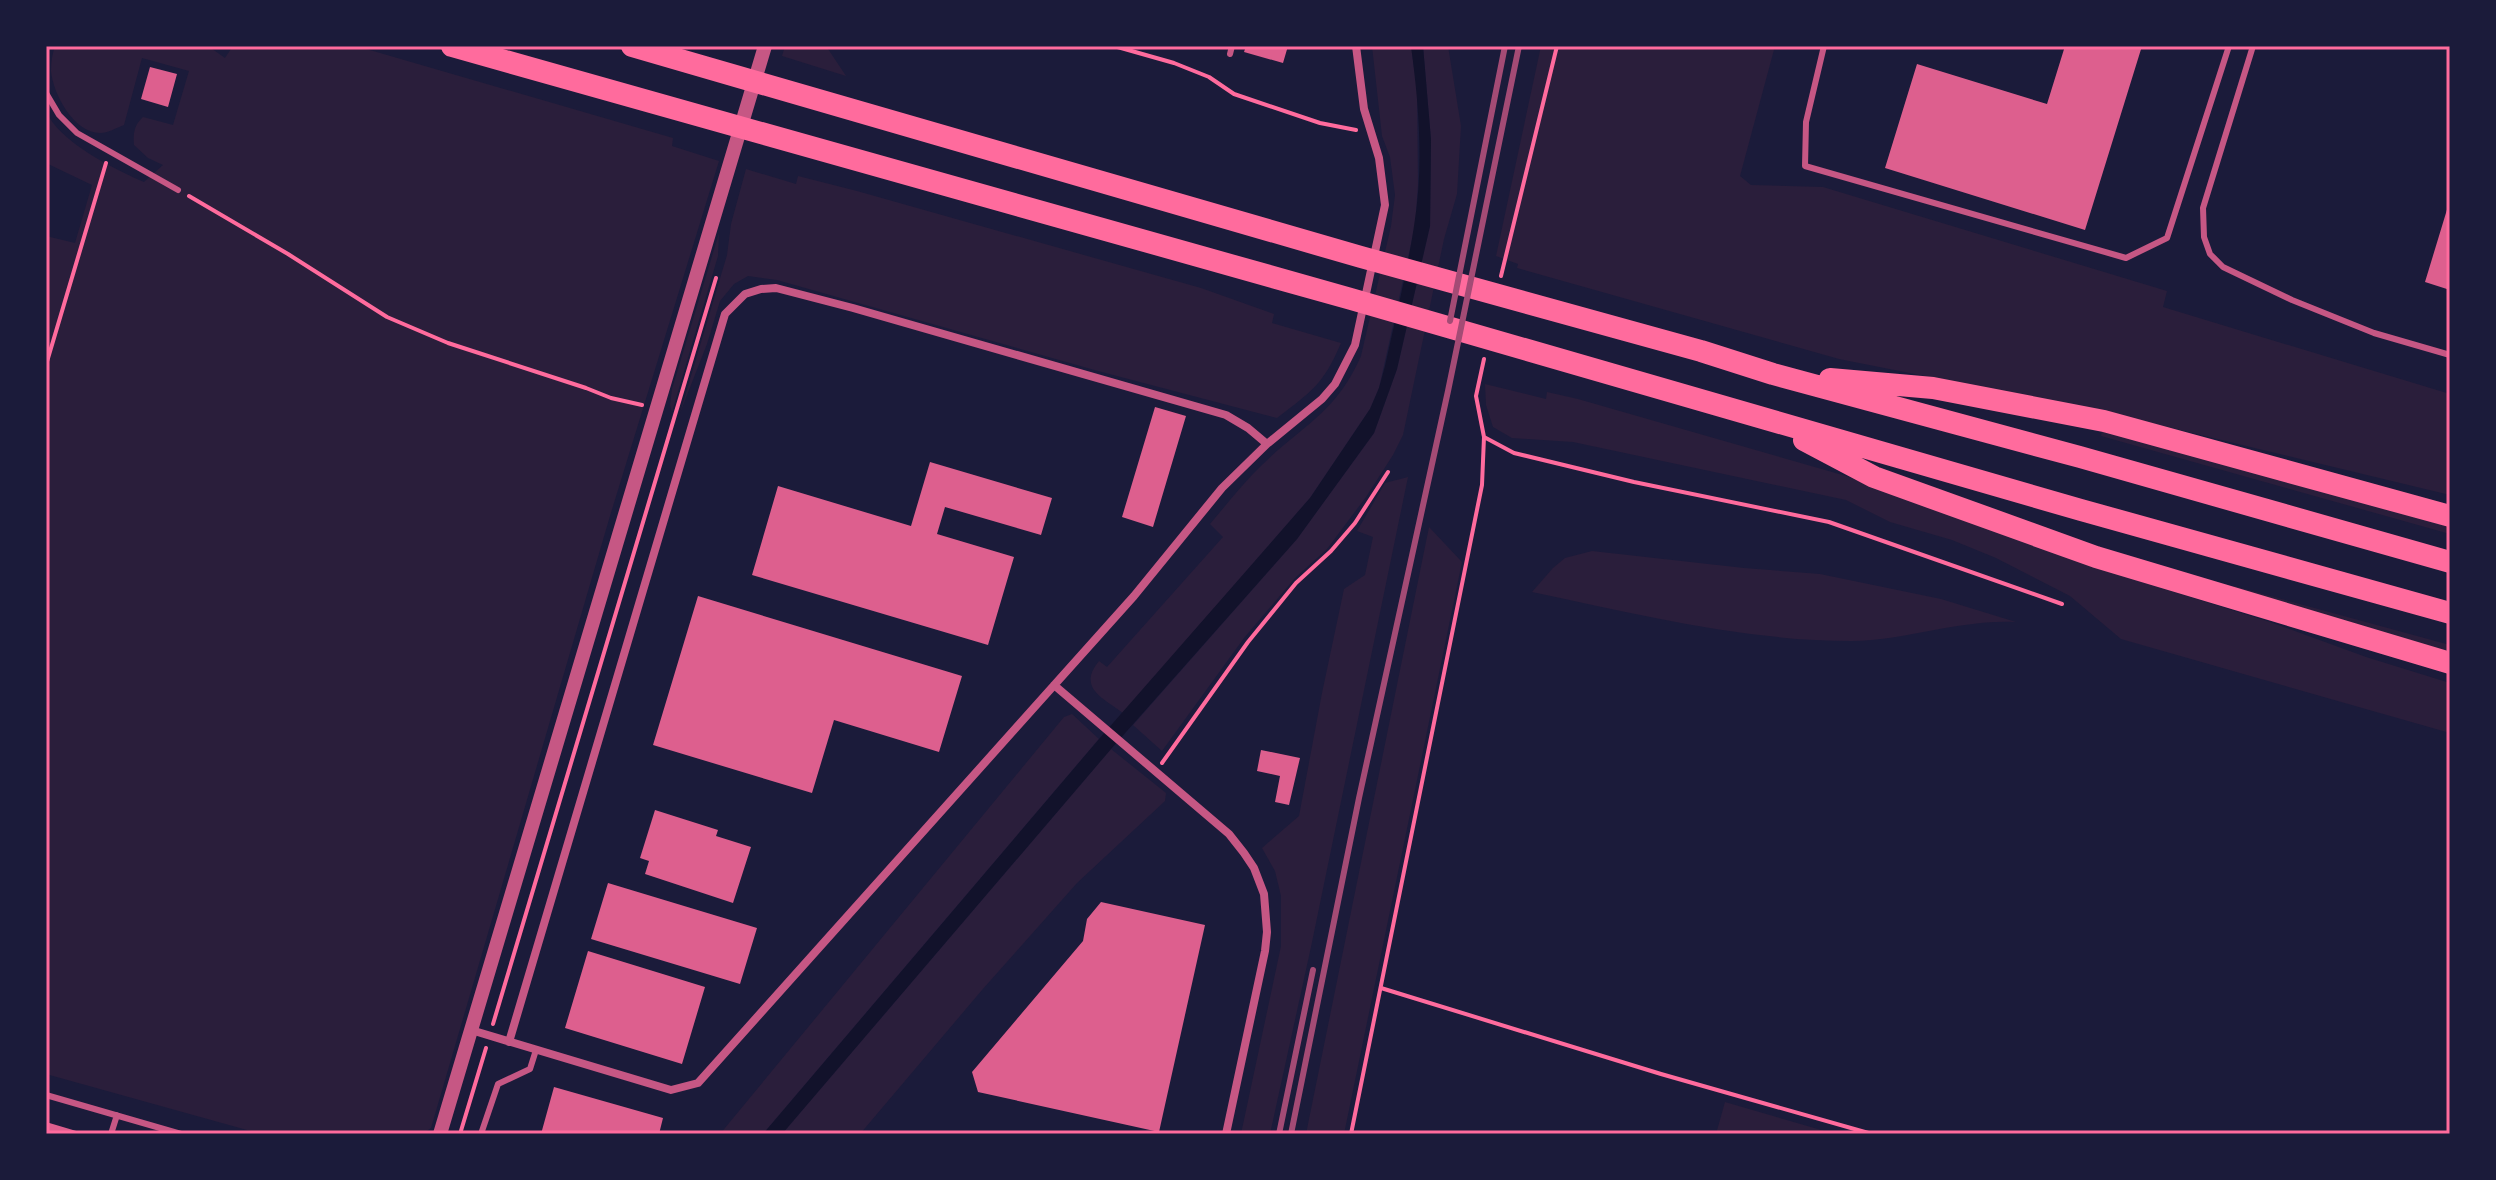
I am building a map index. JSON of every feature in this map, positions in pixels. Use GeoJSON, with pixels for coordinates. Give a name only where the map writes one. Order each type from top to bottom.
{"type":"FeatureCollection","features":[{"type":"Feature","properties":{"kind":"highway"},"geometry":{"type":"LineString","coordinates":[[452,46],[785,141],[1360,293],[1495,348],[1765,418],[2450,613]]}},
{"type":"Feature","properties":{"kind":"highway"},"geometry":{"type":"LineString","coordinates":[[632,46],[1773,374],[2450,562]]}},
{"type":"Feature","properties":{"kind":"highway"},"geometry":{"type":"LineString","coordinates":[[1773,374],[1933,388],[2104,421],[2450,516]]}},
{"type":"Feature","properties":{"kind":"highway"},"geometry":{"type":"LineString","coordinates":[[1765,418],[1874,477],[2029,533],[2111,562],[2450,663]]}},
{"type":"Feature","properties":{"kind":"street"},"geometry":{"type":"LineString","coordinates":[[440,1134],[765,46]]}},
{"type":"Feature","properties":{"kind":"street"},"geometry":{"type":"LineString","coordinates":[[471,1030],[671,1090],[698,1083],[1134,596],[1222,488],[1267,444],[1322,399],[1335,384],[1355,345],[1360,293],[1385,205],[1379,158],[1364,109],[1356,46]]}},
{"type":"Feature","properties":{"kind":"street"},"geometry":{"type":"LineString","coordinates":[[509,1042],[725,314],[745,294],[776,288],[1226,415],[1267,444]]}},
{"type":"Feature","properties":{"kind":"street"},"geometry":{"type":"LineString","coordinates":[[1054,685],[1229,834],[1254,868],[1264,894],[1265,951],[1226,1134]]}},
{"type":"Feature","properties":{"kind":"lane"},"geometry":{"type":"LineString","coordinates":[[1230,54],[1232,46]]}},
{"type":"Feature","properties":{"kind":"lane"},"geometry":{"type":"LineString","coordinates":[[1824,46],[1806,122],[1805,166],[2126,258],[2167,238],[2229,46]]}},
{"type":"Feature","properties":{"kind":"lane"},"geometry":{"type":"LineString","coordinates":[[2253,46],[2203,208],[2204,237],[2210,254],[2223,267],[2292,300],[2374,333],[2450,355]]}},
{"type":"Feature","properties":{"kind":"lane"},"geometry":{"type":"LineString","coordinates":[[46,93],[59,115],[77,133],[178,190]]}},
{"type":"Feature","properties":{"kind":"lane"},"geometry":{"type":"LineString","coordinates":[[481,1134],[498,1084],[530,1069],[536,1050]]}},
{"type":"Feature","properties":{"kind":"lane"},"geometry":{"type":"LineString","coordinates":[[46,1095],[181,1134]]}},
{"type":"Feature","properties":{"kind":"lane"},"geometry":{"type":"LineString","coordinates":[[111,1134],[117,1115]]}},
{"type":"Feature","properties":{"kind":"path"},"geometry":{"type":"LineString","coordinates":[[1114,46],[1174,63],[1209,77],[1234,94],[1320,123],[1372,135]]}},
{"type":"Feature","properties":{"kind":"path"},"geometry":{"type":"LineString","coordinates":[[1500,278],[1557,46]]}},
{"type":"Feature","properties":{"kind":"path"},"geometry":{"type":"LineString","coordinates":[[46,365],[109,153]]}},
{"type":"Feature","properties":{"kind":"path"},"geometry":{"type":"LineString","coordinates":[[178,190],[213,208],[387,317],[448,343],[611,398],[656,409]]}},
{"type":"Feature","properties":{"kind":"path"},"geometry":{"type":"LineString","coordinates":[[460,1134],[711,295]]}},
{"type":"Feature","properties":{"kind":"path"},"geometry":{"type":"LineString","coordinates":[[1351,1134],[1482,485],[1484,437],[1476,396],[1495,348]]}},
{"type":"Feature","properties":{"kind":"path"},"geometry":{"type":"LineString","coordinates":[[1484,437],[1514,453],[1634,482],[1829,522],[2062,604]]}},
{"type":"Feature","properties":{"kind":"path"},"geometry":{"type":"LineString","coordinates":[[1156,771],[1248,642],[1296,583],[1331,551],[1355,523],[1388,472]]}},
{"type":"Feature","properties":{"kind":"path"},"geometry":{"type":"LineString","coordinates":[[1381,988],[1661,1074],[1872,1134]]}},
{"type":"Feature","properties":{"kind":"shaded area"},"geometry":{"type":"Polygon","coordinates":[[[55,46],[208,46],[225,58],[233,46],[356,46],[673,138],[672,146],[719,161],[610,516],[431,1128],[422,1134],[261,1134],[46,1074],[46,236],[75,243],[92,185],[46,163],[46,111],[75,144],[144,182],[163,165],[148,158],[134,145],[136,126],[143,117],[173,125],[189,71],[142,58],[124,125],[103,133],[91,131],[82,127],[66,111],[56,90],[51,71],[55,46]]]}},
{"type":"Feature","properties":{"kind":"shaded area"},"geometry":{"type":"Polygon","coordinates":[[[785,46],[826,46],[846,76],[782,56],[785,46]]]}},
{"type":"Feature","properties":{"kind":"shaded area"},"geometry":{"type":"Polygon","coordinates":[[[1372,46],[1411,46],[1417,89],[1418,185],[1415,226],[1379,388],[1370,409],[1310,498],[1123,713],[1095,692],[1091,678],[1099,661],[1107,667],[1223,537],[1210,524],[1256,471],[1330,405],[1361,356],[1391,226],[1395,195],[1390,157],[1382,136],[1372,46]]]}},
{"type":"Feature","properties":{"kind":"shaded area"},"geometry":{"type":"Polygon","coordinates":[[[1411,46],[1423,46],[1431,140],[1430,226],[1397,369],[1374,433],[1297,539],[1111,749],[782,1134],[763,1134],[1099,739],[1310,498],[1370,409],[1385,366],[1417,204],[1419,136],[1411,46]]]}},
{"type":"Feature","properties":{"kind":"shaded area"},"geometry":{"type":"Polygon","coordinates":[[[1423,46],[1448,46],[1461,126],[1457,194],[1444,239],[1403,435],[1366,497],[1327,549],[1295,578],[1244,638],[1162,751],[1133,725],[1297,539],[1374,433],[1397,369],[1430,226],[1431,140],[1423,46]]]}},
{"type":"Feature","properties":{"kind":"shaded area"},"geometry":{"type":"Polygon","coordinates":[[[1541,46],[1775,46],[1740,176],[1751,185],[1823,187],[2167,291],[2163,307],[2450,394],[2450,495],[2105,412],[1839,359],[1517,268],[1518,264],[1496,256],[1541,46]]]}},
{"type":"Feature","properties":{"kind":"shaded area"},"geometry":{"type":"Polygon","coordinates":[[[746,169],[796,184],[798,176],[857,191],[1201,288],[1274,314],[1272,323],[1341,343],[1315,386],[1277,418],[777,280],[748,276],[734,284],[720,301],[680,413],[727,255],[731,224],[746,169]]]}},
{"type":"Feature","properties":{"kind":"shaded area"},"geometry":{"type":"Polygon","coordinates":[[[719,233],[718,256],[672,412],[672,389],[719,233]]]}},
{"type":"Feature","properties":{"kind":"shaded area"},"geometry":{"type":"Polygon","coordinates":[[[1485,384],[1546,399],[1547,392],[1578,399],[1846,476],[2142,582],[2450,683],[2450,733],[2121,639],[2070,596],[1996,558],[1952,540],[1890,522],[1846,500],[1573,442],[1512,438],[1493,427],[1486,405],[1485,384]]]}},
{"type":"Feature","properties":{"kind":"shaded area"},"geometry":{"type":"Polygon","coordinates":[[[2102,430],[2450,526],[2450,534],[2101,436],[2102,430]]]}},
{"type":"Feature","properties":{"kind":"shaded area"},"geometry":{"type":"Polygon","coordinates":[[[1408,477],[1270,1134],[1241,1134],[1281,946],[1281,896],[1275,871],[1262,848],[1299,816],[1344,589],[1365,575],[1373,537],[1357,531],[1385,483],[1408,477]]]}},
{"type":"Feature","properties":{"kind":"shaded area"},"geometry":{"type":"Polygon","coordinates":[[[1429,527],[1462,562],[1344,1134],[1306,1134],[1429,527]]]}},
{"type":"Feature","properties":{"kind":"shaded area"},"geometry":{"type":"Polygon","coordinates":[[[1592,551],[1820,574],[1941,599],[2016,622],[1975,624],[1873,640],[1812,640],[1691,625],[1532,592],[1565,558],[1592,551]]]}},
{"type":"Feature","properties":{"kind":"shaded area"},"geometry":{"type":"Polygon","coordinates":[[[2234,586],[2450,645],[2450,653],[2233,591],[2234,586]]]}},
{"type":"Feature","properties":{"kind":"shaded area"},"geometry":{"type":"Polygon","coordinates":[[[1072,714],[1099,739],[763,1134],[720,1134],[1064,717],[1072,714]]]}},
{"type":"Feature","properties":{"kind":"shaded area"},"geometry":{"type":"Polygon","coordinates":[[[1111,749],[1166,793],[1165,801],[1077,883],[860,1134],[782,1134],[1111,749]]]}},
{"type":"Feature","properties":{"kind":"shaded area"},"geometry":{"type":"Polygon","coordinates":[[[1725,1102],[1835,1134],[1716,1134],[1725,1102]]]}},
{"type":"Feature","properties":{"kind":"building"},"geometry":{"type":"Polygon","coordinates":[[[1246,46],[1288,46],[1283,63],[1244,52],[1246,46]]]}},
{"type":"Feature","properties":{"kind":"building"},"geometry":{"type":"Polygon","coordinates":[[[2065,46],[2142,46],[2085,230],[1885,168],[1917,64],[2047,104],[2065,46]]]}},
{"type":"Feature","properties":{"kind":"building"},"geometry":{"type":"Polygon","coordinates":[[[150,67],[177,74],[168,107],[141,99],[150,67]]]}},
{"type":"Feature","properties":{"kind":"building"},"geometry":{"type":"Polygon","coordinates":[[[2450,203],[2450,290],[2425,282],[2450,203]]]}},
{"type":"Feature","properties":{"kind":"building"},"geometry":{"type":"Polygon","coordinates":[[[1155,407],[1186,416],[1153,527],[1122,517],[1155,407]]]}},
{"type":"Feature","properties":{"kind":"building"},"geometry":{"type":"Polygon","coordinates":[[[930,462],[1052,498],[1041,535],[945,507],[937,534],[1014,557],[988,645],[752,575],[778,486],[911,526],[930,462]]]}},
{"type":"Feature","properties":{"kind":"building"},"geometry":{"type":"Polygon","coordinates":[[[698,596],[962,676],[939,752],[834,720],[812,793],[653,745],[698,596]]]}},
{"type":"Feature","properties":{"kind":"building"},"geometry":{"type":"Polygon","coordinates":[[[1261,750],[1300,758],[1289,805],[1275,802],[1280,776],[1257,771],[1261,750]]]}},
{"type":"Feature","properties":{"kind":"building"},"geometry":{"type":"Polygon","coordinates":[[[655,810],[718,830],[716,836],[751,847],[733,903],[645,874],[649,861],[640,858],[655,810]]]}},
{"type":"Feature","properties":{"kind":"building"},"geometry":{"type":"Polygon","coordinates":[[[608,883],[757,928],[740,984],[591,939],[608,883]]]}},
{"type":"Feature","properties":{"kind":"building"},"geometry":{"type":"Polygon","coordinates":[[[1101,902],[1205,925],[1159,1132],[978,1092],[972,1072],[1083,941],[1087,919],[1101,902]]]}},
{"type":"Feature","properties":{"kind":"building"},"geometry":{"type":"Polygon","coordinates":[[[588,951],[705,987],[682,1064],[565,1028],[588,951]]]}},
{"type":"Feature","properties":{"kind":"building"},"geometry":{"type":"Polygon","coordinates":[[[554,1087],[663,1118],[659,1134],[541,1134],[554,1087]]]}},
{"type":"Feature","properties":{"kind":"building"},"geometry":{"type":"Polygon","coordinates":[[[46,1122],[83,1133],[83,1134],[46,1134],[46,1122]]]}},
{"type":"Feature","properties":{"kind":"railway"},"geometry":{"type":"LineString","coordinates":[[1450,321],[1505,46]]}},
{"type":"Feature","properties":{"kind":"railway"},"geometry":{"type":"LineString","coordinates":[[1291,1134],[1519,46]]}},
{"type":"Feature","properties":{"kind":"railway"},"geometry":{"type":"LineString","coordinates":[[1279,1134],[1313,970]]}}]}
